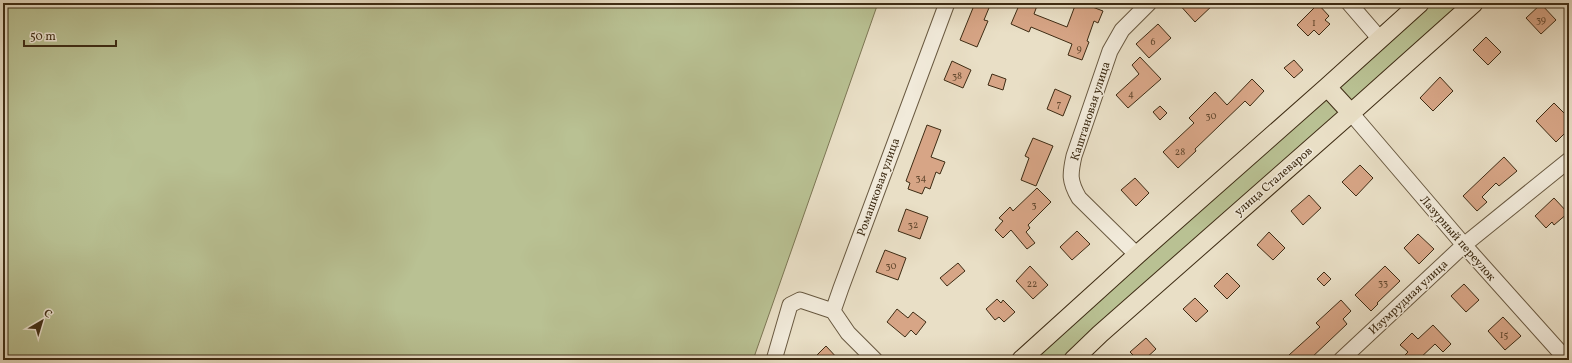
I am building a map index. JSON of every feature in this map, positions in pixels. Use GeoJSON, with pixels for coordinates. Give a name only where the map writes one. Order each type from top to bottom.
{"type":"FeatureCollection","features":[{"type":"Feature","properties":{"kind":"main road"},"geometry":{"type":"LineString","coordinates":[[1021,360],[1420,3]]}},
{"type":"Feature","properties":{"kind":"main road","name":"улица Сталеваров"},"geometry":{"type":"LineString","coordinates":[[1073,360],[1160,280],[1474,3]]}},
{"type":"Feature","properties":{"kind":"main road"},"geometry":{"type":"LineString","coordinates":[[1327,87],[1351,113]]}},
{"type":"Feature","properties":{"kind":"street","name":"Ромашковая улица"},"geometry":{"type":"LineString","coordinates":[[834,311],[844,280],[947,3]]}},
{"type":"Feature","properties":{"kind":"street","name":"Каштановая улица"},"geometry":{"type":"LineString","coordinates":[[1137,255],[1079,198],[1072,187],[1070,173],[1074,156],[1110,51],[1122,30],[1149,3]]}},
{"type":"Feature","properties":{"kind":"street"},"geometry":{"type":"LineString","coordinates":[[1349,3],[1380,39]]}},
{"type":"Feature","properties":{"kind":"street","name":"Лазурный переулок"},"geometry":{"type":"LineString","coordinates":[[1351,113],[1464,245],[1567,360]]}},
{"type":"Feature","properties":{"kind":"street","name":"Изумрудная улица"},"geometry":{"type":"LineString","coordinates":[[1341,360],[1464,245],[1569,160]]}},
{"type":"Feature","properties":{"kind":"street"},"geometry":{"type":"LineString","coordinates":[[774,360],[790,305],[800,300],[834,311],[848,333],[875,360]]}},
{"type":"Feature","properties":{"kind":"green space"},"geometry":{"type":"Polygon","coordinates":[[[3,3],[878,3],[753,360],[3,360],[3,3]]]}},
{"type":"Feature","properties":{"kind":"green space"},"geometry":{"type":"Polygon","coordinates":[[[1430,3],[1466,3],[1352,102],[1348,100],[1340,87],[1342,82],[1430,3]]]}},
{"type":"Feature","properties":{"kind":"green space"},"geometry":{"type":"Polygon","coordinates":[[[1327,99],[1340,112],[1065,360],[1029,360],[1224,188],[1327,99]]]}},
{"type":"Feature","properties":{"kind":"building"},"geometry":{"type":"Polygon","coordinates":[[[975,3],[991,3],[984,20],[988,21],[977,47],[960,40],[975,3]]]}},
{"type":"Feature","properties":{"kind":"building"},"geometry":{"type":"Polygon","coordinates":[[[1020,3],[1038,3],[1034,14],[1067,27],[1076,3],[1082,3],[1103,11],[1098,23],[1094,21],[1087,41],[1089,42],[1082,60],[1068,55],[1072,44],[1031,27],[1029,32],[1011,24],[1020,3]]]}},
{"type":"Feature","properties":{"kind":"building"},"geometry":{"type":"Polygon","coordinates":[[[1178,3],[1215,3],[1195,22],[1178,3]]]}},
{"type":"Feature","properties":{"kind":"building"},"geometry":{"type":"Polygon","coordinates":[[[1318,4],[1329,16],[1325,20],[1330,24],[1319,35],[1314,30],[1308,36],[1297,25],[1318,4]]]}},
{"type":"Feature","properties":{"kind":"building"},"geometry":{"type":"Polygon","coordinates":[[[1541,4],[1556,20],[1541,34],[1526,18],[1541,4]]]}},
{"type":"Feature","properties":{"kind":"building"},"geometry":{"type":"Polygon","coordinates":[[[1158,24],[1171,38],[1149,58],[1136,44],[1158,24]]]}},
{"type":"Feature","properties":{"kind":"building"},"geometry":{"type":"Polygon","coordinates":[[[1486,37],[1501,52],[1488,65],[1473,50],[1486,37]]]}},
{"type":"Feature","properties":{"kind":"building"},"geometry":{"type":"Polygon","coordinates":[[[1140,57],[1161,79],[1128,108],[1116,95],[1139,74],[1132,65],[1140,57]]]}},
{"type":"Feature","properties":{"kind":"building"},"geometry":{"type":"Polygon","coordinates":[[[1294,60],[1303,70],[1294,78],[1284,68],[1294,60]]]}},
{"type":"Feature","properties":{"kind":"building"},"geometry":{"type":"Polygon","coordinates":[[[952,61],[971,70],[963,88],[944,80],[952,61]]]}},
{"type":"Feature","properties":{"kind":"building"},"geometry":{"type":"Polygon","coordinates":[[[992,74],[1006,79],[1003,90],[988,85],[992,74]]]}},
{"type":"Feature","properties":{"kind":"building"},"geometry":{"type":"Polygon","coordinates":[[[1440,77],[1453,91],[1433,111],[1420,98],[1440,77]]]}},
{"type":"Feature","properties":{"kind":"building"},"geometry":{"type":"Polygon","coordinates":[[[1252,79],[1264,91],[1250,106],[1245,101],[1195,149],[1196,151],[1178,168],[1163,152],[1194,123],[1189,118],[1215,92],[1227,105],[1252,79]]]}},
{"type":"Feature","properties":{"kind":"building"},"geometry":{"type":"Polygon","coordinates":[[[1055,89],[1071,96],[1063,116],[1047,109],[1055,89]]]}},
{"type":"Feature","properties":{"kind":"building"},"geometry":{"type":"Polygon","coordinates":[[[1554,103],[1569,118],[1569,129],[1556,142],[1536,121],[1554,103]]]}},
{"type":"Feature","properties":{"kind":"building"},"geometry":{"type":"Polygon","coordinates":[[[1160,106],[1167,113],[1160,120],[1153,112],[1160,106]]]}},
{"type":"Feature","properties":{"kind":"building"},"geometry":{"type":"Polygon","coordinates":[[[927,125],[941,130],[931,157],[945,162],[940,174],[936,172],[930,189],[925,187],[922,194],[908,189],[910,183],[906,181],[927,125]]]}},
{"type":"Feature","properties":{"kind":"building"},"geometry":{"type":"Polygon","coordinates":[[[1033,138],[1053,146],[1036,186],[1021,180],[1029,158],[1025,156],[1033,138]]]}},
{"type":"Feature","properties":{"kind":"building"},"geometry":{"type":"Polygon","coordinates":[[[1504,157],[1517,171],[1499,186],[1496,183],[1482,197],[1487,202],[1477,211],[1463,196],[1504,157]]]}},
{"type":"Feature","properties":{"kind":"building"},"geometry":{"type":"Polygon","coordinates":[[[1360,165],[1373,178],[1356,196],[1342,182],[1360,165]]]}},
{"type":"Feature","properties":{"kind":"building"},"geometry":{"type":"Polygon","coordinates":[[[1135,178],[1149,193],[1136,206],[1121,190],[1135,178]]]}},
{"type":"Feature","properties":{"kind":"building"},"geometry":{"type":"Polygon","coordinates":[[[1037,188],[1051,202],[1028,225],[1030,228],[1026,232],[1035,243],[1027,249],[1011,230],[1003,238],[995,230],[1003,221],[999,218],[1010,207],[1013,211],[1037,188]]]}},
{"type":"Feature","properties":{"kind":"building"},"geometry":{"type":"Polygon","coordinates":[[[1309,195],[1321,208],[1303,225],[1291,211],[1309,195]]]}},
{"type":"Feature","properties":{"kind":"building"},"geometry":{"type":"Polygon","coordinates":[[[1554,198],[1568,213],[1554,225],[1552,222],[1546,228],[1535,216],[1554,198]]]}},
{"type":"Feature","properties":{"kind":"building"},"geometry":{"type":"Polygon","coordinates":[[[906,209],[928,217],[920,239],[898,231],[906,209]]]}},
{"type":"Feature","properties":{"kind":"building"},"geometry":{"type":"Polygon","coordinates":[[[1077,231],[1090,244],[1072,260],[1060,247],[1077,231]]]}},
{"type":"Feature","properties":{"kind":"building"},"geometry":{"type":"Polygon","coordinates":[[[1269,232],[1285,248],[1273,260],[1257,245],[1269,232]]]}},
{"type":"Feature","properties":{"kind":"building"},"geometry":{"type":"Polygon","coordinates":[[[1418,234],[1434,249],[1419,264],[1404,248],[1418,234]]]}},
{"type":"Feature","properties":{"kind":"building"},"geometry":{"type":"Polygon","coordinates":[[[885,250],[906,258],[898,280],[876,272],[885,250]]]}},
{"type":"Feature","properties":{"kind":"building"},"geometry":{"type":"Polygon","coordinates":[[[958,263],[965,271],[947,286],[940,278],[958,263]]]}},
{"type":"Feature","properties":{"kind":"building"},"geometry":{"type":"Polygon","coordinates":[[[1030,266],[1048,285],[1033,299],[1016,281],[1030,266]]]}},
{"type":"Feature","properties":{"kind":"building"},"geometry":{"type":"Polygon","coordinates":[[[1385,266],[1400,281],[1377,303],[1378,304],[1371,311],[1355,295],[1385,266]]]}},
{"type":"Feature","properties":{"kind":"building"},"geometry":{"type":"Polygon","coordinates":[[[1324,272],[1331,279],[1324,286],[1317,279],[1324,272]]]}},
{"type":"Feature","properties":{"kind":"building"},"geometry":{"type":"Polygon","coordinates":[[[1227,273],[1240,286],[1227,299],[1214,286],[1227,273]]]}},
{"type":"Feature","properties":{"kind":"building"},"geometry":{"type":"Polygon","coordinates":[[[1464,284],[1479,300],[1466,312],[1451,296],[1464,284]]]}},
{"type":"Feature","properties":{"kind":"building"},"geometry":{"type":"Polygon","coordinates":[[[1195,298],[1208,311],[1196,322],[1183,309],[1195,298]]]}},
{"type":"Feature","properties":{"kind":"building"},"geometry":{"type":"Polygon","coordinates":[[[997,299],[1001,303],[1003,300],[1015,312],[1004,322],[999,317],[995,320],[986,309],[997,299]]]}},
{"type":"Feature","properties":{"kind":"building"},"geometry":{"type":"Polygon","coordinates":[[[1341,300],[1351,311],[1343,319],[1347,324],[1309,360],[1294,360],[1289,355],[1320,327],[1316,323],[1341,300]]]}},
{"type":"Feature","properties":{"kind":"building"},"geometry":{"type":"Polygon","coordinates":[[[897,309],[908,318],[913,312],[926,322],[916,335],[911,330],[905,337],[887,322],[897,309]]]}},
{"type":"Feature","properties":{"kind":"building"},"geometry":{"type":"Polygon","coordinates":[[[1503,317],[1521,336],[1505,350],[1488,331],[1503,317]]]}},
{"type":"Feature","properties":{"kind":"building"},"geometry":{"type":"Polygon","coordinates":[[[1433,325],[1451,344],[1443,352],[1435,344],[1418,360],[1410,360],[1405,355],[1408,352],[1400,345],[1412,333],[1418,339],[1433,325]]]}},
{"type":"Feature","properties":{"kind":"building"},"geometry":{"type":"Polygon","coordinates":[[[1146,338],[1156,349],[1144,360],[1138,360],[1130,352],[1146,338]]]}},
{"type":"Feature","properties":{"kind":"building"},"geometry":{"type":"Polygon","coordinates":[[[826,346],[839,360],[812,360],[826,346]]]}}]}
